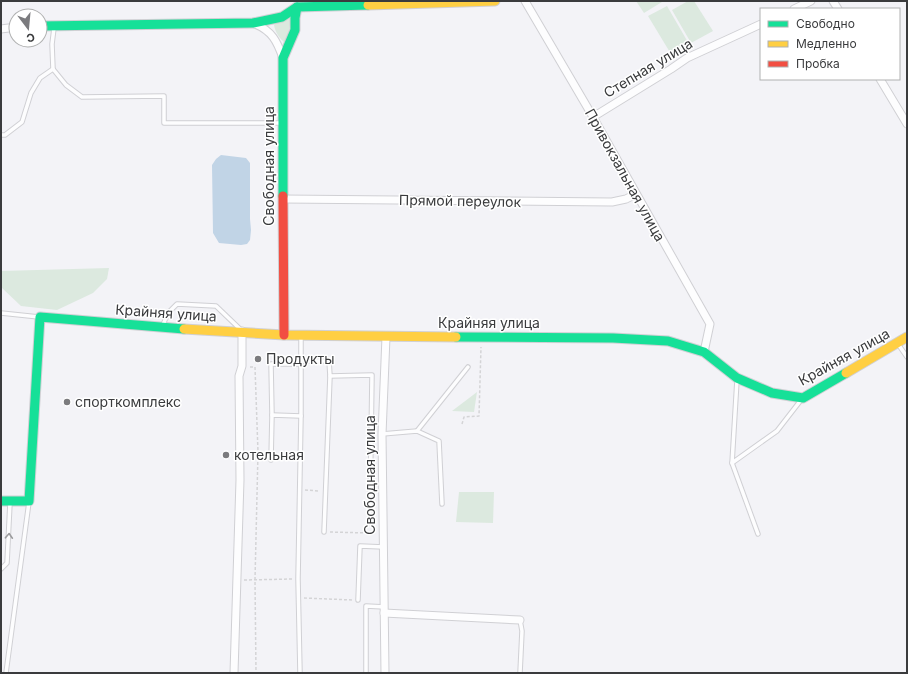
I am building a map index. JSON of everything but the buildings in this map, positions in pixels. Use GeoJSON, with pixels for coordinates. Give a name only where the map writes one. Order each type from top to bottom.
{"type":"FeatureCollection","features":[{"type":"Feature","properties":{"kind":"street"},"geometry":{"type":"LineString","coordinates":[[48,25],[253,23],[286,16],[292,12],[296,4],[495,1]]}},
{"type":"Feature","properties":{"kind":"street","name":"Привокзальная улица"},"geometry":{"type":"LineString","coordinates":[[525,1],[593,117],[710,324],[704,352]]}},
{"type":"Feature","properties":{"kind":"street"},"geometry":{"type":"LineString","coordinates":[[796,8],[811,1]]}},
{"type":"Feature","properties":{"kind":"street","name":"Свободная улица"},"geometry":{"type":"LineString","coordinates":[[284,335],[282,199],[283,58],[296,30],[296,4]]}},
{"type":"Feature","properties":{"kind":"street"},"geometry":{"type":"LineString","coordinates":[[253,23],[265,28],[276,41],[283,58]]}},
{"type":"Feature","properties":{"kind":"street","name":"Степная улица"},"geometry":{"type":"LineString","coordinates":[[593,117],[687,58],[760,24]]}},
{"type":"Feature","properties":{"kind":"street"},"geometry":{"type":"LineString","coordinates":[[881,80],[907,124]]}},
{"type":"Feature","properties":{"kind":"street","name":"Прямой переулок"},"geometry":{"type":"LineString","coordinates":[[282,199],[612,202],[626,199],[636,194]]}},
{"type":"Feature","properties":{"kind":"street"},"geometry":{"type":"LineString","coordinates":[[6,501],[29,501],[40,317]]}},
{"type":"Feature","properties":{"kind":"street","name":"Крайняя улица"},"geometry":{"type":"LineString","coordinates":[[40,317],[162,328],[242,331],[284,335],[613,338],[668,340],[704,352],[737,378],[772,393],[803,398],[907,338]]}},
{"type":"Feature","properties":{"kind":"street"},"geometry":{"type":"LineString","coordinates":[[234,673],[240,480],[239,376],[242,366],[242,331]]}},
{"type":"Feature","properties":{"kind":"street","name":"Свободная улица"},"geometry":{"type":"LineString","coordinates":[[385,673],[382,434],[386,337]]}},
{"type":"Feature","properties":{"kind":"street"},"geometry":{"type":"LineString","coordinates":[[384,610],[520,620]]}},
{"type":"Feature","properties":{"kind":"lane"},"geometry":{"type":"LineString","coordinates":[[54,24],[52,44],[53,69],[66,85],[82,97],[164,96],[164,123],[282,123]]}},
{"type":"Feature","properties":{"kind":"lane"},"geometry":{"type":"LineString","coordinates":[[1,135],[5,136],[22,122],[31,94],[40,78],[53,69]]}},
{"type":"Feature","properties":{"kind":"lane"},"geometry":{"type":"LineString","coordinates":[[162,328],[168,313],[177,304],[216,306],[242,331]]}},
{"type":"Feature","properties":{"kind":"lane"},"geometry":{"type":"LineString","coordinates":[[1,313],[40,317]]}},
{"type":"Feature","properties":{"kind":"lane"},"geometry":{"type":"LineString","coordinates":[[300,673],[298,579],[301,335]]}},
{"type":"Feature","properties":{"kind":"lane"},"geometry":{"type":"LineString","coordinates":[[898,343],[907,357]]}},
{"type":"Feature","properties":{"kind":"lane"},"geometry":{"type":"LineString","coordinates":[[271,460],[271,364],[329,361],[330,376],[324,532]]}},
{"type":"Feature","properties":{"kind":"lane"},"geometry":{"type":"LineString","coordinates":[[417,431],[468,367]]}},
{"type":"Feature","properties":{"kind":"lane"},"geometry":{"type":"LineString","coordinates":[[330,376],[372,375],[370,513]]}},
{"type":"Feature","properties":{"kind":"lane"},"geometry":{"type":"LineString","coordinates":[[737,378],[732,463],[758,534]]}},
{"type":"Feature","properties":{"kind":"lane"},"geometry":{"type":"LineString","coordinates":[[732,463],[777,431],[803,398]]}},
{"type":"Feature","properties":{"kind":"lane"},"geometry":{"type":"LineString","coordinates":[[272,415],[301,416]]}},
{"type":"Feature","properties":{"kind":"lane"},"geometry":{"type":"LineString","coordinates":[[382,434],[417,431],[439,441],[442,504]]}},
{"type":"Feature","properties":{"kind":"lane"},"geometry":{"type":"LineString","coordinates":[[1,569],[7,563],[6,501]]}},
{"type":"Feature","properties":{"kind":"lane"},"geometry":{"type":"LineString","coordinates":[[6,673],[29,501]]}},
{"type":"Feature","properties":{"kind":"lane"},"geometry":{"type":"LineString","coordinates":[[358,600],[360,546],[384,547]]}},
{"type":"Feature","properties":{"kind":"lane"},"geometry":{"type":"LineString","coordinates":[[366,673],[366,606],[384,610]]}},
{"type":"Feature","properties":{"kind":"lane"},"geometry":{"type":"LineString","coordinates":[[520,620],[522,631],[520,673]]}},
{"type":"Feature","properties":{"kind":"path"},"geometry":{"type":"LineString","coordinates":[[462,424],[464,417],[479,416],[481,337]]}},
{"type":"Feature","properties":{"kind":"path"},"geometry":{"type":"LineString","coordinates":[[242,366],[255,367],[258,452],[255,580],[256,673]]}},
{"type":"Feature","properties":{"kind":"path"},"geometry":{"type":"LineString","coordinates":[[300,490],[325,491]]}},
{"type":"Feature","properties":{"kind":"path"},"geometry":{"type":"LineString","coordinates":[[324,532],[368,533]]}},
{"type":"Feature","properties":{"kind":"path"},"geometry":{"type":"LineString","coordinates":[[237,581],[298,579]]}},
{"type":"Feature","properties":{"kind":"path"},"geometry":{"type":"LineString","coordinates":[[299,598],[358,600]]}},
{"type":"Feature","properties":{"kind":"shaded area"},"geometry":{"type":"Polygon","coordinates":[[[636,1],[661,1],[662,2],[644,13],[636,1]]]}},
{"type":"Feature","properties":{"kind":"shaded area"},"geometry":{"type":"Polygon","coordinates":[[[688,1],[694,1],[713,31],[691,43],[672,10],[688,1]]]}},
{"type":"Feature","properties":{"kind":"shaded area"},"geometry":{"type":"Polygon","coordinates":[[[667,6],[689,44],[671,54],[648,16],[667,6]]]}},
{"type":"Feature","properties":{"kind":"shaded area"},"geometry":{"type":"Polygon","coordinates":[[[287,18],[290,19],[290,25],[285,43],[278,35],[274,25],[278,21],[287,18]]]}},
{"type":"Feature","properties":{"kind":"shaded area"},"geometry":{"type":"Polygon","coordinates":[[[109,268],[107,279],[93,293],[57,310],[21,306],[1,287],[1,271],[109,268]]]}},
{"type":"Feature","properties":{"kind":"shaded area"},"geometry":{"type":"Polygon","coordinates":[[[477,392],[474,412],[452,411],[477,392]]]}},
{"type":"Feature","properties":{"kind":"shaded area"},"geometry":{"type":"Polygon","coordinates":[[[459,492],[494,492],[493,523],[456,522],[459,492]]]}},
{"type":"Feature","properties":{"kind":"water"},"geometry":{"type":"Polygon","coordinates":[[[221,155],[246,158],[250,163],[251,230],[250,240],[247,244],[241,245],[219,243],[213,233],[212,165],[221,155]]]}},
{"type":"Feature","properties":{"kind":"traffic: fast"},"geometry":{"type":"LineString","coordinates":[[48,26],[253,23],[282,17],[297,7],[368,5]]}},
{"type":"Feature","properties":{"kind":"traffic: fast"},"geometry":{"type":"LineString","coordinates":[[283,196],[283,58],[295,30],[297,7]]}},
{"type":"Feature","properties":{"kind":"traffic: fast"},"geometry":{"type":"LineString","coordinates":[[1,501],[29,501],[40,317],[184,329]]}},
{"type":"Feature","properties":{"kind":"traffic: fast"},"geometry":{"type":"LineString","coordinates":[[456,337],[613,338],[668,341],[704,352],[737,378],[772,393],[803,398],[846,373]]}},
{"type":"Feature","properties":{"kind":"traffic: slow"},"geometry":{"type":"LineString","coordinates":[[368,5],[495,1]]}},
{"type":"Feature","properties":{"kind":"traffic: slow"},"geometry":{"type":"LineString","coordinates":[[184,329],[284,335],[456,337]]}},
{"type":"Feature","properties":{"kind":"traffic: slow"},"geometry":{"type":"LineString","coordinates":[[846,373],[907,337]]}},
{"type":"Feature","properties":{"kind":"traffic: jam"},"geometry":{"type":"LineString","coordinates":[[283,196],[284,335]]}},
{"type":"Feature","properties":{"kind":"place","name":"Продукты"},"geometry":{"type":"Point","coordinates":[258,359]}},
{"type":"Feature","properties":{"kind":"place","name":"спорткомплекс"},"geometry":{"type":"Point","coordinates":[67,402]}},
{"type":"Feature","properties":{"kind":"place","name":"котельная"},"geometry":{"type":"Point","coordinates":[226,455]}}]}
